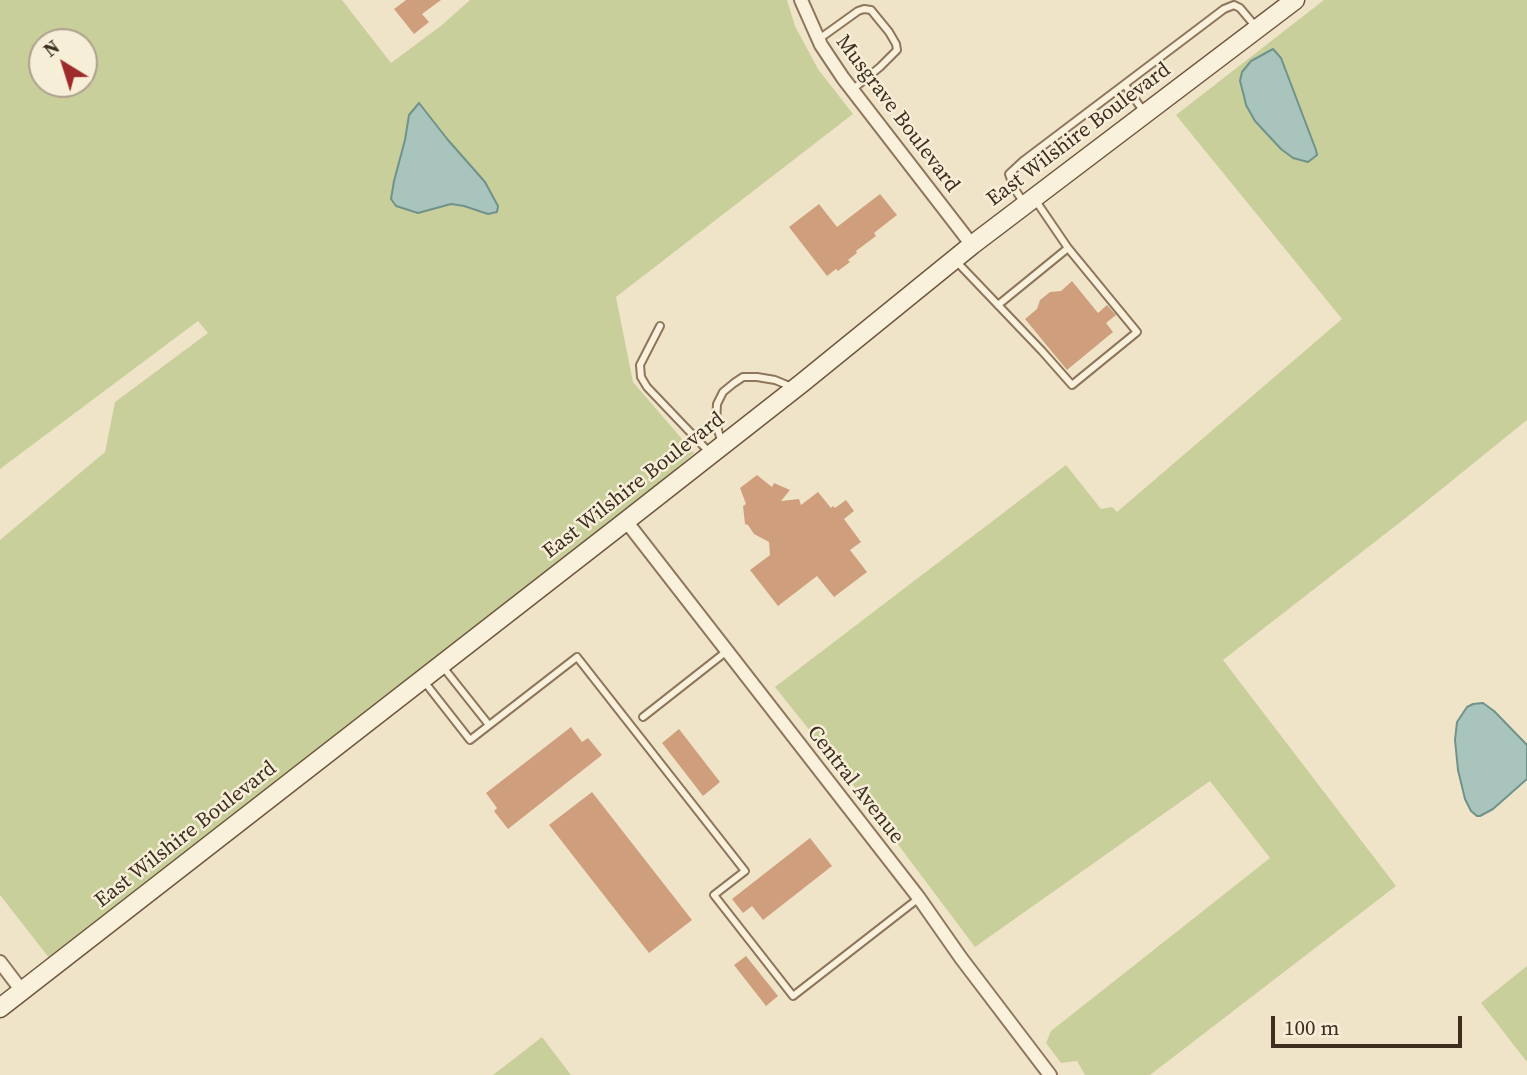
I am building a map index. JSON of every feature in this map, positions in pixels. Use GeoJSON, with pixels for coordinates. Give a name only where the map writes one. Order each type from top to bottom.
{"type":"FeatureCollection","features":[{"type":"Feature","properties":{"kind":"street","name":"Musgrave Boulevard"},"geometry":{"type":"LineString","coordinates":[[801,0],[818,40],[852,90],[972,245]]}},
{"type":"Feature","properties":{"kind":"street","name":"East Wilshire Boulevard"},"geometry":{"type":"LineString","coordinates":[[1,1006],[717,450],[972,245],[1295,0]]}},
{"type":"Feature","properties":{"kind":"street","name":"Central Avenue"},"geometry":{"type":"LineString","coordinates":[[626,521],[919,898],[1050,1075]]}},
{"type":"Feature","properties":{"kind":"street"},"geometry":{"type":"LineString","coordinates":[[0,962],[22,991]]}},
{"type":"Feature","properties":{"kind":"lane"},"geometry":{"type":"LineString","coordinates":[[954,259],[1072,385],[1137,332],[1030,201],[1014,188],[1009,174],[1224,9],[1234,5],[1240,8],[1258,28]]}},
{"type":"Feature","properties":{"kind":"lane"},"geometry":{"type":"LineString","coordinates":[[818,40],[864,9],[871,10],[889,32],[897,50],[852,90]]}},
{"type":"Feature","properties":{"kind":"lane"},"geometry":{"type":"LineString","coordinates":[[1125,85],[1145,113]]}},
{"type":"Feature","properties":{"kind":"lane"},"geometry":{"type":"LineString","coordinates":[[998,305],[1068,248]]}},
{"type":"Feature","properties":{"kind":"lane"},"geometry":{"type":"LineString","coordinates":[[660,326],[640,365],[641,377],[648,387],[717,450]]}},
{"type":"Feature","properties":{"kind":"lane"},"geometry":{"type":"LineString","coordinates":[[717,450],[717,404],[723,392],[734,383],[743,377],[757,377],[796,388]]}},
{"type":"Feature","properties":{"kind":"lane"},"geometry":{"type":"LineString","coordinates":[[643,717],[727,651]]}},
{"type":"Feature","properties":{"kind":"lane"},"geometry":{"type":"LineString","coordinates":[[423,680],[470,740],[577,657],[745,872],[715,895],[793,996],[919,898]]}},
{"type":"Feature","properties":{"kind":"lane"},"geometry":{"type":"LineString","coordinates":[[441,665],[489,725]]}},
{"type":"Feature","properties":{"kind":"green space"},"geometry":{"type":"Polygon","coordinates":[[[0,0],[342,0],[391,63],[470,0],[787,0],[795,26],[818,69],[853,114],[616,297],[633,382],[694,453],[621,516],[50,959],[0,895],[0,540],[105,452],[115,402],[208,333],[198,321],[0,469],[0,0]]]}},
{"type":"Feature","properties":{"kind":"green space"},"geometry":{"type":"Polygon","coordinates":[[[1324,0],[1527,0],[1527,420],[1223,660],[1396,886],[1150,1075],[1085,1075],[1077,1061],[1061,1063],[1046,1043],[1051,1031],[1270,858],[1210,781],[975,947],[854,786],[775,687],[1066,465],[1101,509],[1112,507],[1117,512],[1342,319],[1176,115],[1324,0]]]}},
{"type":"Feature","properties":{"kind":"green space"},"geometry":{"type":"Polygon","coordinates":[[[1527,966],[1527,1062],[1481,1003],[1527,966]]]}},
{"type":"Feature","properties":{"kind":"green space"},"geometry":{"type":"Polygon","coordinates":[[[542,1037],[571,1075],[493,1075],[542,1037]]]}},
{"type":"Feature","properties":{"kind":"water"},"geometry":{"type":"Polygon","coordinates":[[[1273,49],[1281,58],[1316,150],[1317,155],[1308,162],[1293,158],[1281,149],[1255,121],[1246,105],[1240,81],[1242,72],[1251,61],[1273,49]]]}},
{"type":"Feature","properties":{"kind":"water"},"geometry":{"type":"Polygon","coordinates":[[[419,103],[485,182],[498,206],[497,212],[488,214],[451,204],[418,213],[396,206],[391,199],[394,181],[409,115],[419,103]]]}},
{"type":"Feature","properties":{"kind":"water"},"geometry":{"type":"Polygon","coordinates":[[[1483,703],[1527,745],[1527,779],[1493,809],[1477,816],[1465,799],[1455,740],[1457,722],[1467,707],[1483,703]]]}},
{"type":"Feature","properties":{"kind":"building"},"geometry":{"type":"Polygon","coordinates":[[[406,0],[441,0],[422,14],[429,22],[414,34],[394,9],[406,0]]]}},
{"type":"Feature","properties":{"kind":"building"},"geometry":{"type":"Polygon","coordinates":[[[880,194],[897,215],[856,251],[848,260],[850,262],[827,276],[789,227],[819,204],[837,227],[880,194]]]}},
{"type":"Feature","properties":{"kind":"building"},"geometry":{"type":"Polygon","coordinates":[[[1072,281],[1098,313],[1107,305],[1116,315],[1106,323],[1113,332],[1067,370],[1025,319],[1037,309],[1040,300],[1050,292],[1061,291],[1072,281]]]}},
{"type":"Feature","properties":{"kind":"building"},"geometry":{"type":"Polygon","coordinates":[[[757,475],[772,487],[774,483],[790,490],[781,501],[799,499],[801,505],[818,492],[831,508],[846,500],[854,511],[844,519],[861,542],[850,550],[867,572],[834,597],[817,576],[778,606],[750,570],[770,555],[769,542],[754,534],[745,524],[743,506],[746,504],[740,488],[757,475]]]}},
{"type":"Feature","properties":{"kind":"building"},"geometry":{"type":"Polygon","coordinates":[[[571,727],[582,742],[588,738],[602,755],[508,829],[494,811],[497,808],[486,793],[571,727]]]}},
{"type":"Feature","properties":{"kind":"building"},"geometry":{"type":"Polygon","coordinates":[[[679,729],[720,782],[703,796],[662,743],[679,729]]]}},
{"type":"Feature","properties":{"kind":"building"},"geometry":{"type":"Polygon","coordinates":[[[592,792],[692,920],[649,953],[549,825],[592,792]]]}},
{"type":"Feature","properties":{"kind":"building"},"geometry":{"type":"Polygon","coordinates":[[[810,838],[832,866],[763,920],[752,906],[743,913],[732,899],[810,838]]]}},
{"type":"Feature","properties":{"kind":"building"},"geometry":{"type":"Polygon","coordinates":[[[746,956],[778,996],[766,1006],[734,965],[746,956]]]}}]}
